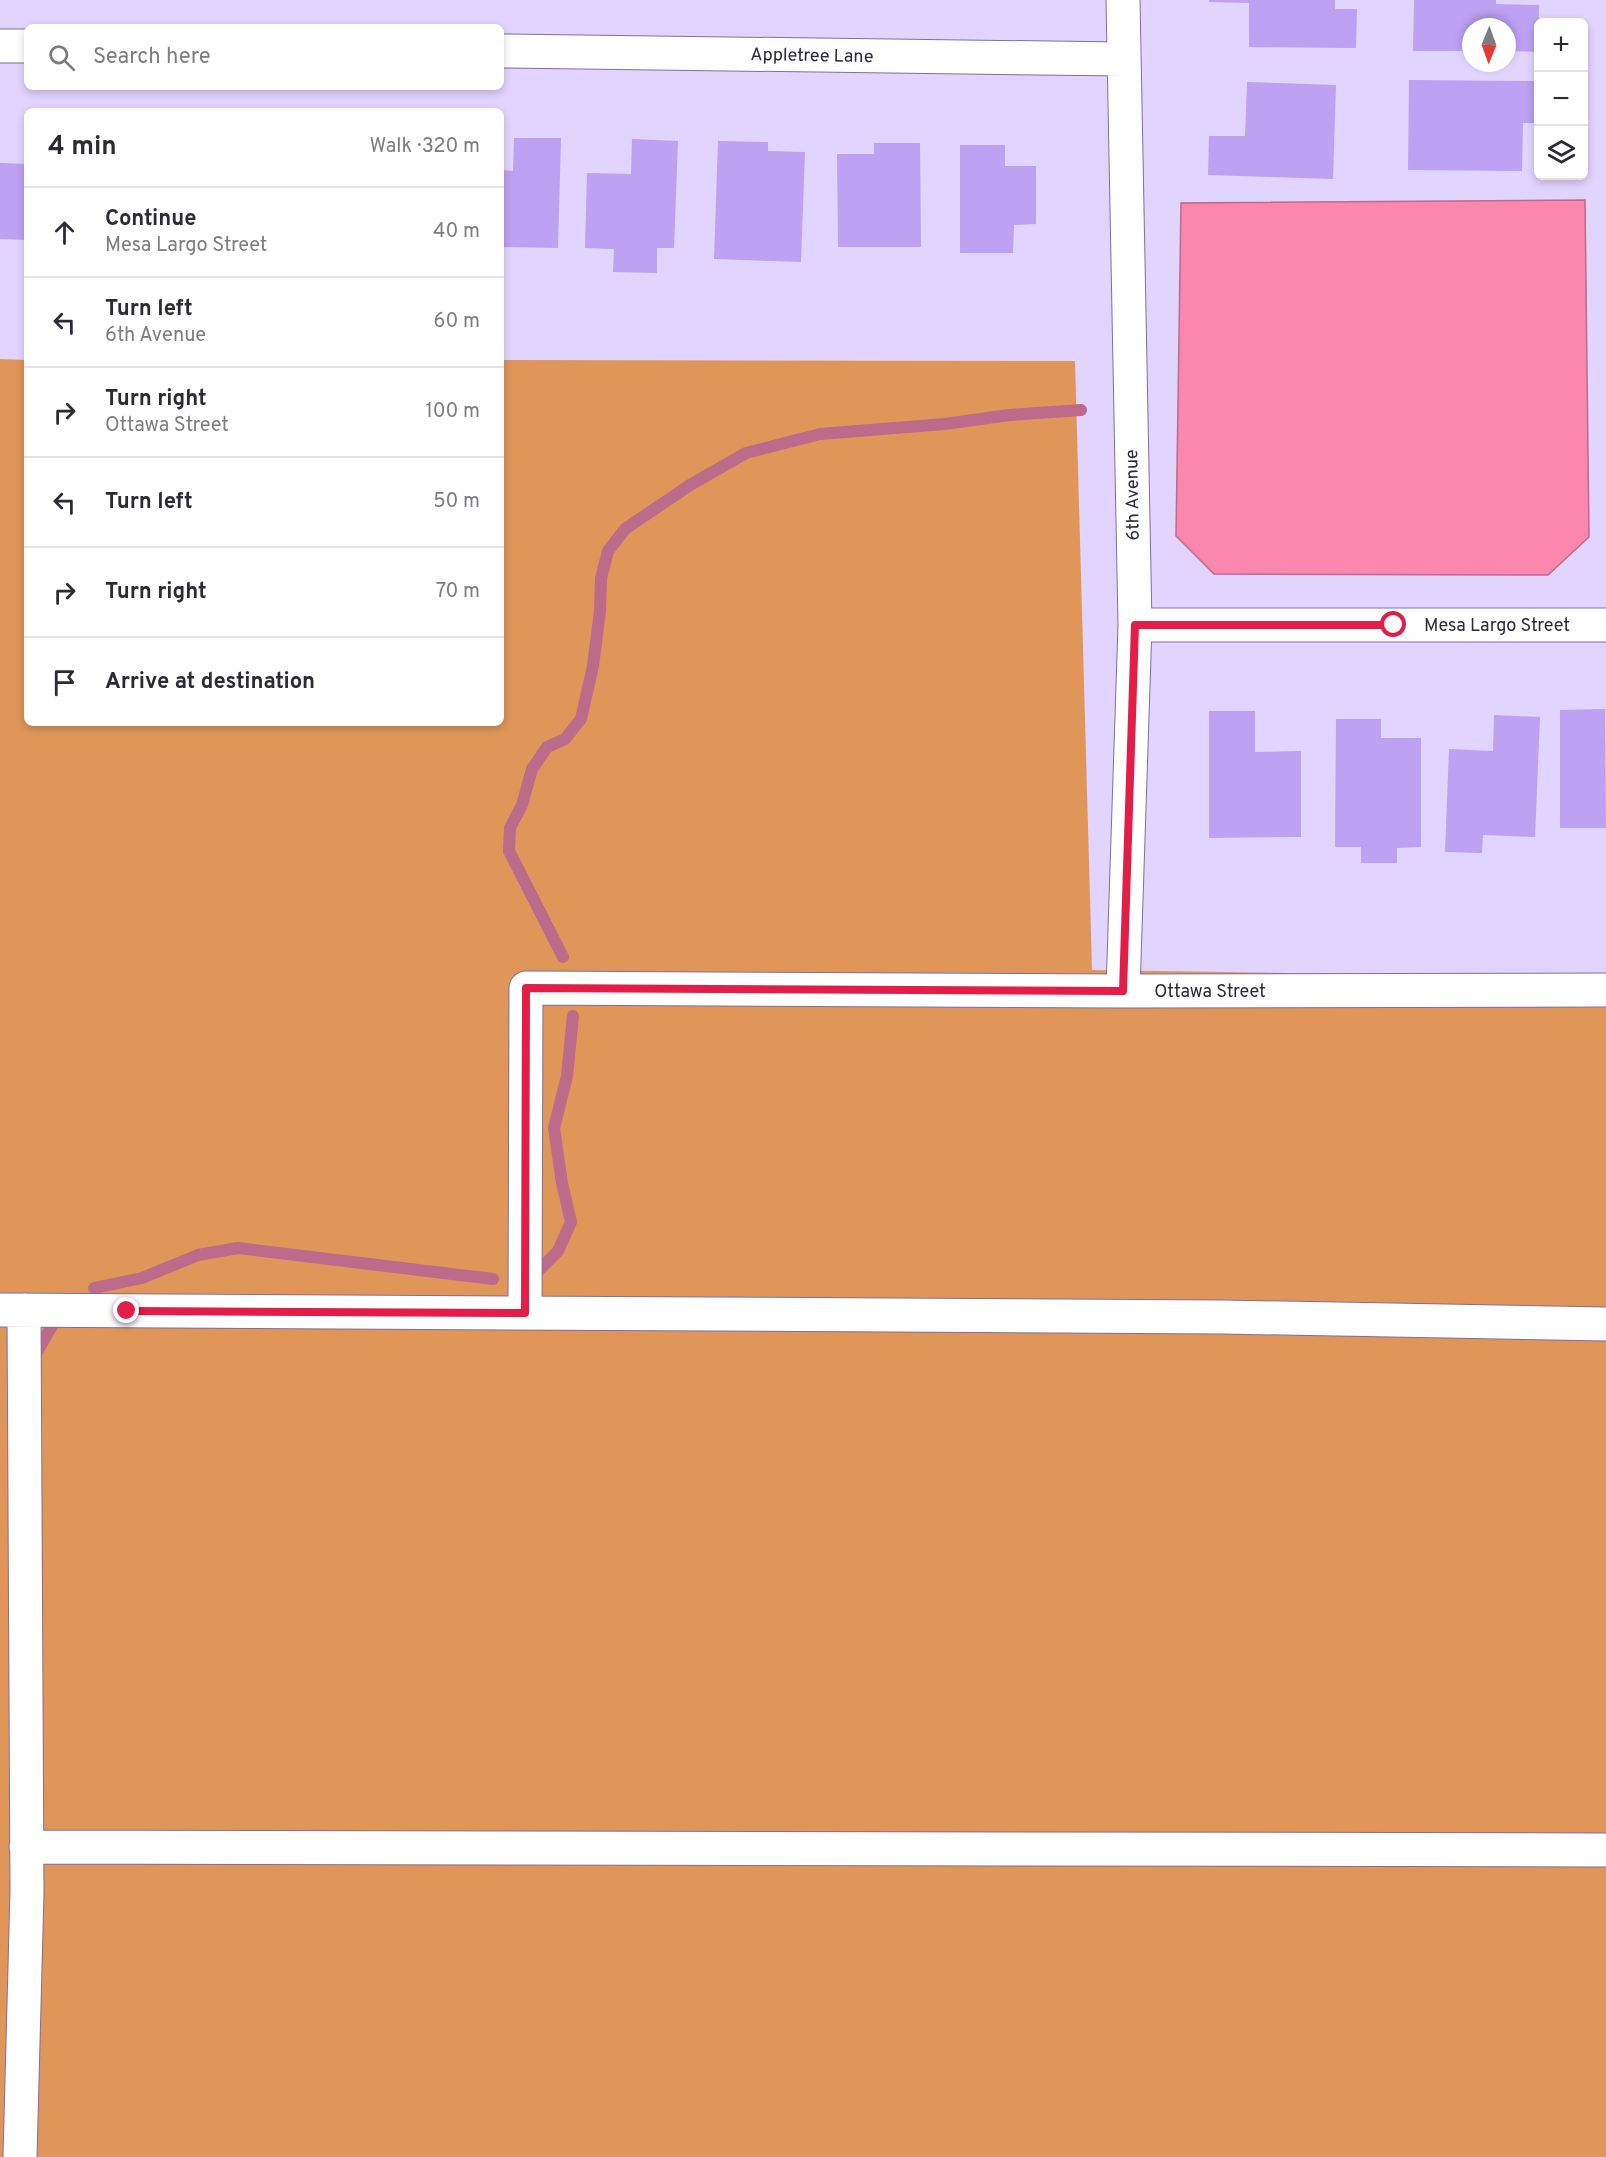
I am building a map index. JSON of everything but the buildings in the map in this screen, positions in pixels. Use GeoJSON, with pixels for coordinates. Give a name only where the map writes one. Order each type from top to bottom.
{"type":"FeatureCollection","features":[{"type":"Feature","properties":{"kind":"street","name":"6th Avenue"},"geometry":{"type":"LineString","coordinates":[[1123,0],[1135,625],[1123,991]]}},
{"type":"Feature","properties":{"kind":"street"},"geometry":{"type":"LineString","coordinates":[[0,46],[24,46]]}},
{"type":"Feature","properties":{"kind":"street","name":"Appletree Lane"},"geometry":{"type":"LineString","coordinates":[[504,51],[1123,59]]}},
{"type":"Feature","properties":{"kind":"street","name":"Mesa Largo Street"},"geometry":{"type":"LineString","coordinates":[[1135,625],[1606,625]]}},
{"type":"Feature","properties":{"kind":"street","name":"Ottawa Street"},"geometry":{"type":"LineString","coordinates":[[525,1313],[526,988],[1123,991],[1606,990]]}},
{"type":"Feature","properties":{"kind":"street"},"geometry":{"type":"LineString","coordinates":[[20,2157],[26,1847],[12,1310],[1223,1317],[1606,1324]]}},
{"type":"Feature","properties":{"kind":"street"},"geometry":{"type":"LineString","coordinates":[[26,1847],[1606,1851]]}},
{"type":"Feature","properties":{"kind":"shaded area"},"geometry":{"type":"Polygon","coordinates":[[[1585,200],[1589,537],[1548,575],[1214,574],[1176,536],[1181,203],[1585,200]]]}},
{"type":"Feature","properties":{"kind":"shaded area"},"geometry":{"type":"Polygon","coordinates":[[[0,359],[24,360],[24,726],[504,726],[504,360],[1075,361],[1092,970],[1606,978],[1606,2157],[0,2157],[0,359]]]}},
{"type":"Feature","properties":{"kind":"waterway"},"geometry":{"type":"LineString","coordinates":[[563,957],[509,851],[510,828],[522,805],[532,769],[547,747],[565,739],[581,719],[593,666],[600,611],[601,578],[608,551],[625,529],[690,485],[746,453],[820,434],[1081,410]]}},
{"type":"Feature","properties":{"kind":"waterway"},"geometry":{"type":"LineString","coordinates":[[532,1277],[558,1251],[571,1222],[562,1183],[554,1128],[567,1076],[573,1016]]}},
{"type":"Feature","properties":{"kind":"waterway"},"geometry":{"type":"LineString","coordinates":[[94,1288],[142,1278],[198,1255],[238,1248],[493,1279]]}},
{"type":"Feature","properties":{"kind":"waterway"},"geometry":{"type":"LineString","coordinates":[[34,1357],[59,1314]]}},
{"type":"Feature","properties":{"kind":"route"},"geometry":{"type":"LineString","coordinates":[[127,1311],[525,1313],[526,988],[1123,991],[1135,625],[1394,625]]}}]}
